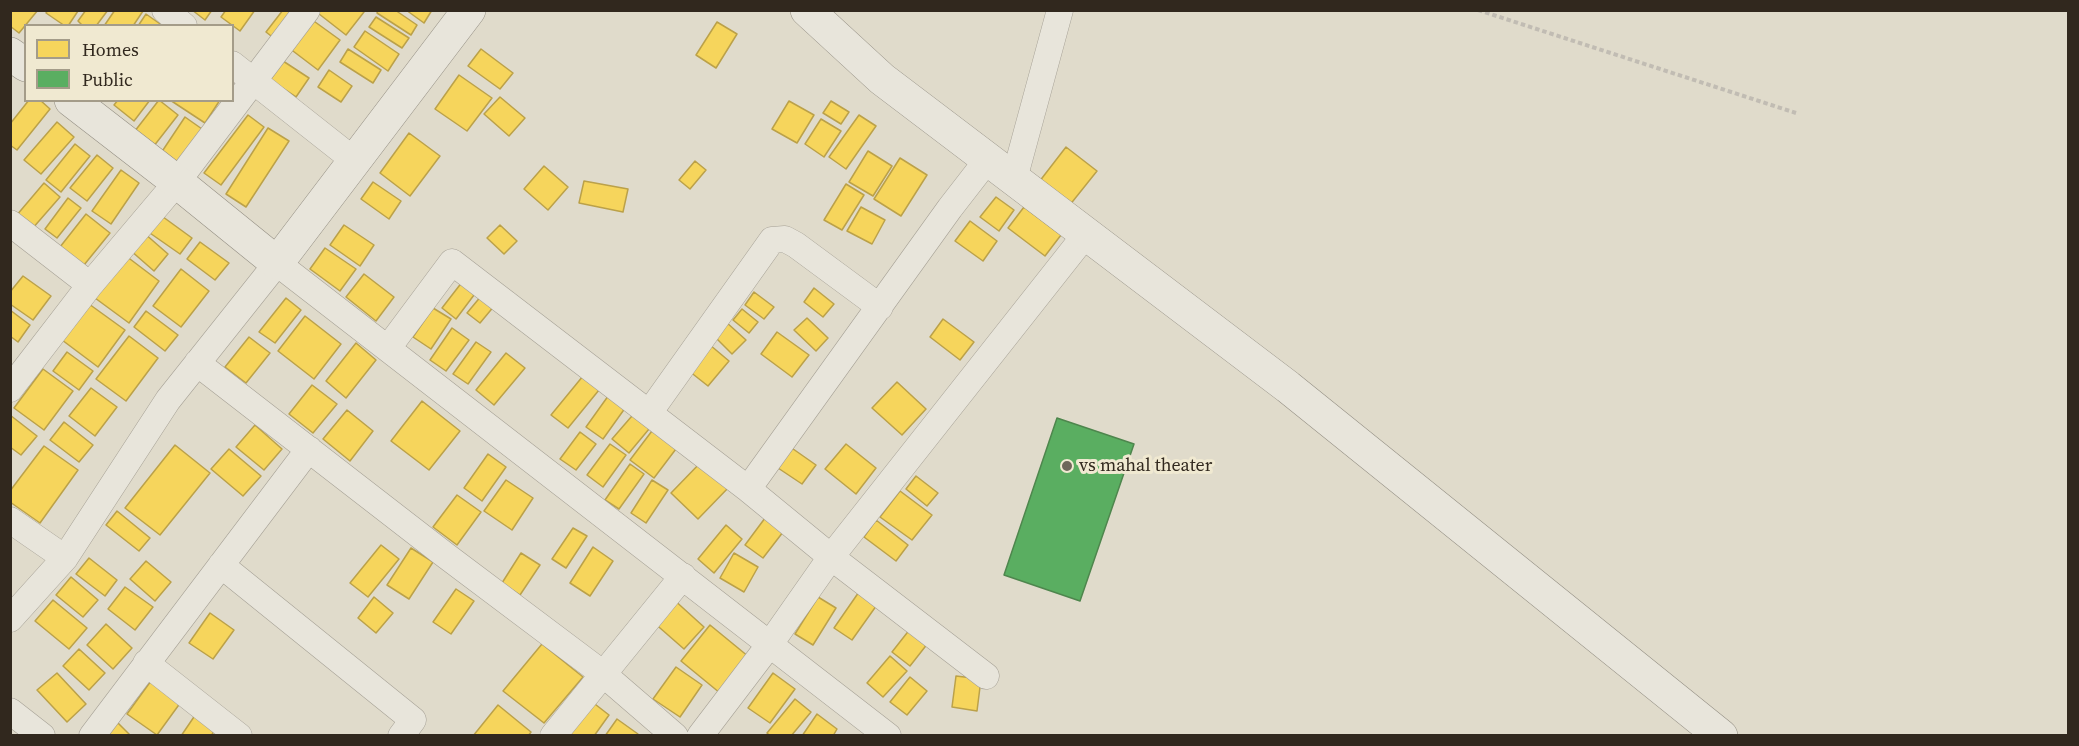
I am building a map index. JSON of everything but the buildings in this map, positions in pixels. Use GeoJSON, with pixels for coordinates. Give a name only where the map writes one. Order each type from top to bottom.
{"type":"FeatureCollection","features":[{"type":"Feature","properties":{"kind":"main road"},"geometry":{"type":"LineString","coordinates":[[74,102],[277,263],[469,10]]}},
{"type":"Feature","properties":{"kind":"main road"},"geometry":{"type":"LineString","coordinates":[[807,10],[882,79],[1288,387],[1721,735]]}},
{"type":"Feature","properties":{"kind":"main road"},"geometry":{"type":"LineString","coordinates":[[10,54],[24,64]]}},
{"type":"Feature","properties":{"kind":"street"},"geometry":{"type":"LineString","coordinates":[[165,10],[182,24]]}},
{"type":"Feature","properties":{"kind":"street"},"geometry":{"type":"LineString","coordinates":[[10,389],[90,285],[177,182],[307,10]]}},
{"type":"Feature","properties":{"kind":"street"},"geometry":{"type":"LineString","coordinates":[[1014,179],[1060,10]]}},
{"type":"Feature","properties":{"kind":"street"},"geometry":{"type":"LineString","coordinates":[[234,66],[354,162]]}},
{"type":"Feature","properties":{"kind":"street"},"geometry":{"type":"LineString","coordinates":[[748,489],[950,208],[988,159]]}},
{"type":"Feature","properties":{"kind":"street"},"geometry":{"type":"LineString","coordinates":[[10,223],[90,285]]}},
{"type":"Feature","properties":{"kind":"street"},"geometry":{"type":"LineString","coordinates":[[700,735],[770,644],[831,557],[1086,234]]}},
{"type":"Feature","properties":{"kind":"street"},"geometry":{"type":"LineString","coordinates":[[649,413],[772,240],[785,239],[796,245],[880,307]]}},
{"type":"Feature","properties":{"kind":"street"},"geometry":{"type":"LineString","coordinates":[[388,348],[452,262],[748,489],[831,557],[986,676]]}},
{"type":"Feature","properties":{"kind":"street"},"geometry":{"type":"LineString","coordinates":[[10,619],[65,558],[168,400],[277,263],[888,735]]}},
{"type":"Feature","properties":{"kind":"street"},"geometry":{"type":"LineString","coordinates":[[197,363],[603,673],[675,735]]}},
{"type":"Feature","properties":{"kind":"street"},"geometry":{"type":"LineString","coordinates":[[92,735],[309,449]]}},
{"type":"Feature","properties":{"kind":"street"},"geometry":{"type":"LineString","coordinates":[[10,520],[65,558]]}},
{"type":"Feature","properties":{"kind":"street"},"geometry":{"type":"LineString","coordinates":[[221,565],[413,720],[401,735]]}},
{"type":"Feature","properties":{"kind":"street"},"geometry":{"type":"LineString","coordinates":[[553,735],[683,576]]}},
{"type":"Feature","properties":{"kind":"street"},"geometry":{"type":"LineString","coordinates":[[146,663],[239,735]]}},
{"type":"Feature","properties":{"kind":"street"},"geometry":{"type":"LineString","coordinates":[[10,711],[42,735]]}},
{"type":"Feature","properties":{"kind":"path"},"geometry":{"type":"LineString","coordinates":[[1478,10],[1796,113]]}},
{"type":"Feature","properties":{"kind":"place","name":"vs mahal theater"},"geometry":{"type":"Point","coordinates":[1067,466]}}]}
